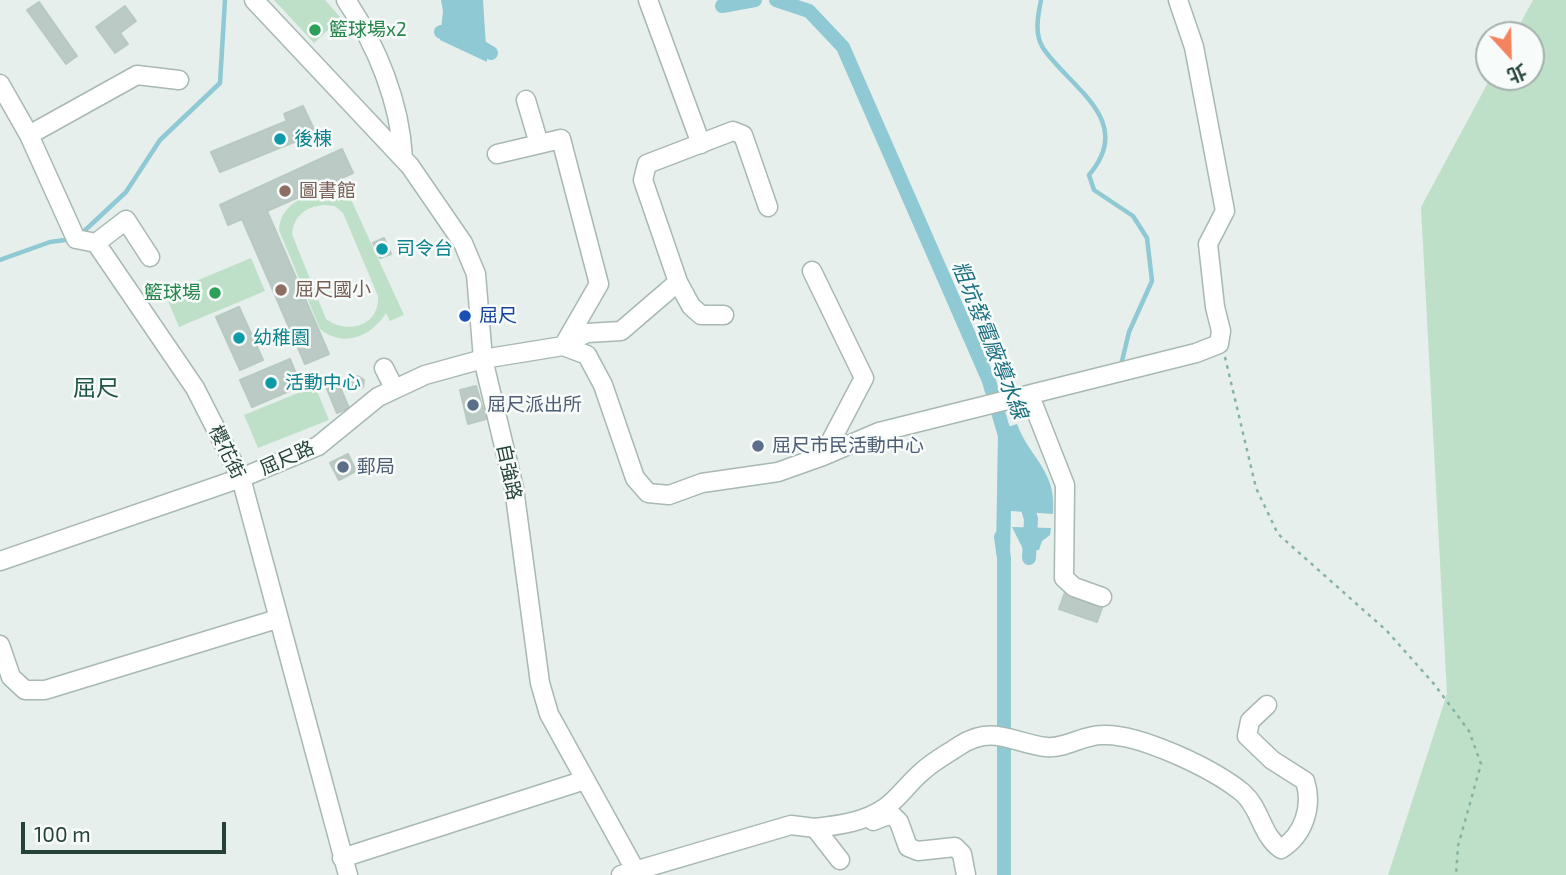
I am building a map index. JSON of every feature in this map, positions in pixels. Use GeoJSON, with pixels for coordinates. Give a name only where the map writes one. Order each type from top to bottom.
{"type":"FeatureCollection","features":[{"type":"Feature","properties":{"kind":"street","name":"自強路"},"geometry":{"type":"LineString","coordinates":[[254,0],[403,158],[463,243],[476,274],[482,359],[514,488],[540,683],[549,714],[632,874]]}},
{"type":"Feature","properties":{"kind":"street"},"geometry":{"type":"LineString","coordinates":[[346,0],[392,92],[402,128],[403,158]]}},
{"type":"Feature","properties":{"kind":"street"},"geometry":{"type":"LineString","coordinates":[[648,0],[701,144]]}},
{"type":"Feature","properties":{"kind":"street"},"geometry":{"type":"LineString","coordinates":[[497,154],[561,139],[599,284],[564,344],[587,355],[603,385],[635,478],[648,493],[669,495],[702,483],[778,472],[880,432],[1196,353],[1219,344],[1221,331],[1214,307],[1208,244],[1225,211],[1194,47],[1178,0]]}},
{"type":"Feature","properties":{"kind":"street"},"geometry":{"type":"LineString","coordinates":[[29,135],[137,75],[178,79]]}},
{"type":"Feature","properties":{"kind":"street","name":"櫻花街"},"geometry":{"type":"LineString","coordinates":[[0,84],[29,135],[76,239],[96,243],[195,388],[241,478],[345,867]]}},
{"type":"Feature","properties":{"kind":"street"},"geometry":{"type":"LineString","coordinates":[[526,100],[539,144]]}},
{"type":"Feature","properties":{"kind":"street"},"geometry":{"type":"LineString","coordinates":[[724,315],[701,315],[691,306],[678,282],[643,180],[647,164],[733,131],[743,135],[768,207]]}},
{"type":"Feature","properties":{"kind":"street"},"geometry":{"type":"LineString","coordinates":[[96,243],[126,220],[150,257]]}},
{"type":"Feature","properties":{"kind":"street"},"geometry":{"type":"LineString","coordinates":[[812,271],[864,378],[823,456]]}},
{"type":"Feature","properties":{"kind":"street","name":"屈尺路"},"geometry":{"type":"LineString","coordinates":[[0,561],[241,478],[318,446],[378,397],[425,375],[482,359],[564,344],[587,333],[621,331],[678,282]]}},
{"type":"Feature","properties":{"kind":"street"},"geometry":{"type":"LineString","coordinates":[[384,368],[394,388]]}},
{"type":"Feature","properties":{"kind":"street"},"geometry":{"type":"LineString","coordinates":[[1030,396],[1065,485],[1064,578],[1074,587],[1102,597]]}},
{"type":"Feature","properties":{"kind":"street"},"geometry":{"type":"LineString","coordinates":[[0,645],[10,677],[24,690],[45,690],[277,619]]}},
{"type":"Feature","properties":{"kind":"street"},"geometry":{"type":"LineString","coordinates":[[849,824],[885,808],[923,770],[966,741],[991,735],[1044,747],[1064,746],[1099,735],[1116,735],[1214,774],[1235,788],[1254,808],[1270,841],[1281,849],[1293,842],[1303,824],[1309,795],[1305,780],[1272,760],[1247,736],[1250,721],[1267,705]]}},
{"type":"Feature","properties":{"kind":"street"},"geometry":{"type":"LineString","coordinates":[[345,867],[585,780]]}},
{"type":"Feature","properties":{"kind":"street"},"geometry":{"type":"LineString","coordinates":[[632,874],[791,825],[815,828],[849,824],[891,814],[899,822],[908,847],[918,851],[956,847],[962,853],[966,875]]}},
{"type":"Feature","properties":{"kind":"street"},"geometry":{"type":"LineString","coordinates":[[815,828],[840,860]]}},
{"type":"Feature","properties":{"kind":"path"},"geometry":{"type":"LineString","coordinates":[[1219,344],[1229,365],[1256,488],[1278,534],[1387,631],[1434,684],[1469,731],[1481,764],[1458,846],[1456,875]]}},
{"type":"Feature","properties":{"kind":"green space","name":"籃球場x2"},"geometry":{"type":"Polygon","coordinates":[[[274,0],[325,0],[341,18],[314,43],[274,0]]]}},
{"type":"Feature","properties":{"kind":"green space"},"geometry":{"type":"Polygon","coordinates":[[[1533,0],[1566,0],[1566,875],[1388,875],[1447,694],[1421,207],[1483,91],[1545,91],[1545,21],[1522,21],[1533,0]]]}},
{"type":"Feature","properties":{"kind":"green space"},"geometry":{"type":"Polygon","coordinates":[[[343,182],[404,315],[390,321],[386,313],[365,334],[347,339],[329,335],[320,329],[279,230],[281,220],[291,205],[307,197],[335,194],[332,186],[343,182]],[[318,206],[302,213],[295,222],[292,234],[326,319],[334,324],[352,327],[368,321],[374,314],[378,296],[343,213],[335,206],[318,206]]]}},
{"type":"Feature","properties":{"kind":"green space","name":"籃球場"},"geometry":{"type":"Polygon","coordinates":[[[251,258],[265,291],[179,327],[165,294],[251,258]]]}},
{"type":"Feature","properties":{"kind":"green space"},"geometry":{"type":"Polygon","coordinates":[[[315,386],[329,420],[258,448],[244,415],[315,386]]]}},
{"type":"Feature","properties":{"kind":"water"},"geometry":{"type":"Polygon","coordinates":[[[441,0],[483,0],[487,62],[440,40],[443,11],[441,0]]]}},
{"type":"Feature","properties":{"kind":"water"},"geometry":{"type":"Polygon","coordinates":[[[1017,424],[1047,475],[1053,499],[1053,514],[1011,511],[1010,555],[996,554],[998,430],[1017,424]]]}},
{"type":"Feature","properties":{"kind":"water"},"geometry":{"type":"Polygon","coordinates":[[[1012,527],[1051,528],[1050,535],[1042,541],[1039,550],[1024,551],[1012,527]]]}},
{"type":"Feature","properties":{"kind":"building"},"geometry":{"type":"Polygon","coordinates":[[[39,2],[77,56],[66,64],[27,10],[39,2]]]}},
{"type":"Feature","properties":{"kind":"building"},"geometry":{"type":"Polygon","coordinates":[[[125,6],[136,21],[120,33],[128,44],[115,53],[96,27],[125,6]]]}},
{"type":"Feature","properties":{"kind":"building","name":"後棟"},"geometry":{"type":"Polygon","coordinates":[[[303,106],[318,138],[316,144],[302,146],[299,140],[220,172],[211,152],[287,121],[284,114],[303,106]]]}},
{"type":"Feature","properties":{"kind":"building"},"geometry":{"type":"Polygon","coordinates":[[[342,149],[353,173],[267,211],[329,354],[305,364],[242,219],[228,225],[220,205],[342,149]]]}},
{"type":"Feature","properties":{"kind":"building","name":"司令台"},"geometry":{"type":"Polygon","coordinates":[[[384,238],[391,254],[380,258],[373,243],[384,238]]]}},
{"type":"Feature","properties":{"kind":"building","name":"幼稚園"},"geometry":{"type":"Polygon","coordinates":[[[239,307],[263,360],[240,370],[216,317],[239,307]]]}},
{"type":"Feature","properties":{"kind":"building","name":"活動中心"},"geometry":{"type":"Polygon","coordinates":[[[290,359],[301,386],[252,407],[240,380],[290,359]]]}},
{"type":"Feature","properties":{"kind":"building"},"geometry":{"type":"Polygon","coordinates":[[[358,376],[364,380],[363,387],[355,390],[350,385],[351,379],[358,376]]]}},
{"type":"Feature","properties":{"kind":"building"},"geometry":{"type":"Polygon","coordinates":[[[339,385],[349,408],[337,413],[327,389],[339,385]]]}},
{"type":"Feature","properties":{"kind":"building","name":"屈尺派出所"},"geometry":{"type":"Polygon","coordinates":[[[476,386],[486,419],[468,424],[460,390],[476,386]]]}},
{"type":"Feature","properties":{"kind":"building","name":"郵局"},"geometry":{"type":"Polygon","coordinates":[[[348,454],[356,471],[339,480],[330,463],[348,454]]]}},
{"type":"Feature","properties":{"kind":"building"},"geometry":{"type":"Polygon","coordinates":[[[1065,592],[1103,605],[1097,622],[1059,609],[1065,592]]]}},
{"type":"Feature","properties":{"kind":"waterway"},"geometry":{"type":"LineString","coordinates":[[80,235],[126,192],[160,140],[220,83],[225,0]]}},
{"type":"Feature","properties":{"kind":"waterway","name":"粗坑發電廠導水線"},"geometry":{"type":"LineString","coordinates":[[722,6],[755,0]]}},
{"type":"Feature","properties":{"kind":"waterway","name":"粗坑發電廠導水線"},"geometry":{"type":"LineString","coordinates":[[776,0],[809,11],[843,47],[989,381],[1008,446]]}},
{"type":"Feature","properties":{"kind":"waterway"},"geometry":{"type":"LineString","coordinates":[[1041,0],[1038,24],[1040,43],[1094,106],[1102,121],[1105,138],[1102,155],[1089,175],[1094,190],[1133,216],[1147,238],[1152,281],[1129,332],[1122,361]]}},
{"type":"Feature","properties":{"kind":"waterway"},"geometry":{"type":"LineString","coordinates":[[441,32],[459,34],[491,53]]}},
{"type":"Feature","properties":{"kind":"waterway"},"geometry":{"type":"LineString","coordinates":[[0,260],[50,242],[73,239]]}},
{"type":"Feature","properties":{"kind":"waterway"},"geometry":{"type":"LineString","coordinates":[[1024,495],[1031,519],[1029,558]]}},
{"type":"Feature","properties":{"kind":"waterway","name":"粗坑發電廠導水線"},"geometry":{"type":"LineString","coordinates":[[1001,537],[1004,558],[1004,875]]}},
{"type":"Feature","properties":{"kind":"place","name":"籃球場x2"},"geometry":{"type":"Point","coordinates":[315,30]}},
{"type":"Feature","properties":{"kind":"place","name":"後棟"},"geometry":{"type":"Point","coordinates":[280,139]}},
{"type":"Feature","properties":{"kind":"place","name":"圖書館"},"geometry":{"type":"Point","coordinates":[285,191]}},
{"type":"Feature","properties":{"kind":"place","name":"司令台"},"geometry":{"type":"Point","coordinates":[382,249]}},
{"type":"Feature","properties":{"kind":"place","name":"屈尺國小"},"geometry":{"type":"Point","coordinates":[281,290]}},
{"type":"Feature","properties":{"kind":"place","name":"籃球場"},"geometry":{"type":"Point","coordinates":[215,293]}},
{"type":"Feature","properties":{"kind":"place","name":"屈尺"},"geometry":{"type":"Point","coordinates":[465,316]}},
{"type":"Feature","properties":{"kind":"place","name":"幼稚園"},"geometry":{"type":"Point","coordinates":[239,338]}},
{"type":"Feature","properties":{"kind":"place","name":"活動中心"},"geometry":{"type":"Point","coordinates":[271,383]}},
{"type":"Feature","properties":{"kind":"place","name":"屈尺派出所"},"geometry":{"type":"Point","coordinates":[473,405]}},
{"type":"Feature","properties":{"kind":"place","name":"屈尺市民活動中心"},"geometry":{"type":"Point","coordinates":[758,446]}},
{"type":"Feature","properties":{"kind":"place","name":"郵局"},"geometry":{"type":"Point","coordinates":[343,467]}},
{"type":"Feature","properties":{"kind":"district","name":"屈尺"},"geometry":{"type":"Point","coordinates":[96,388]}}]}
